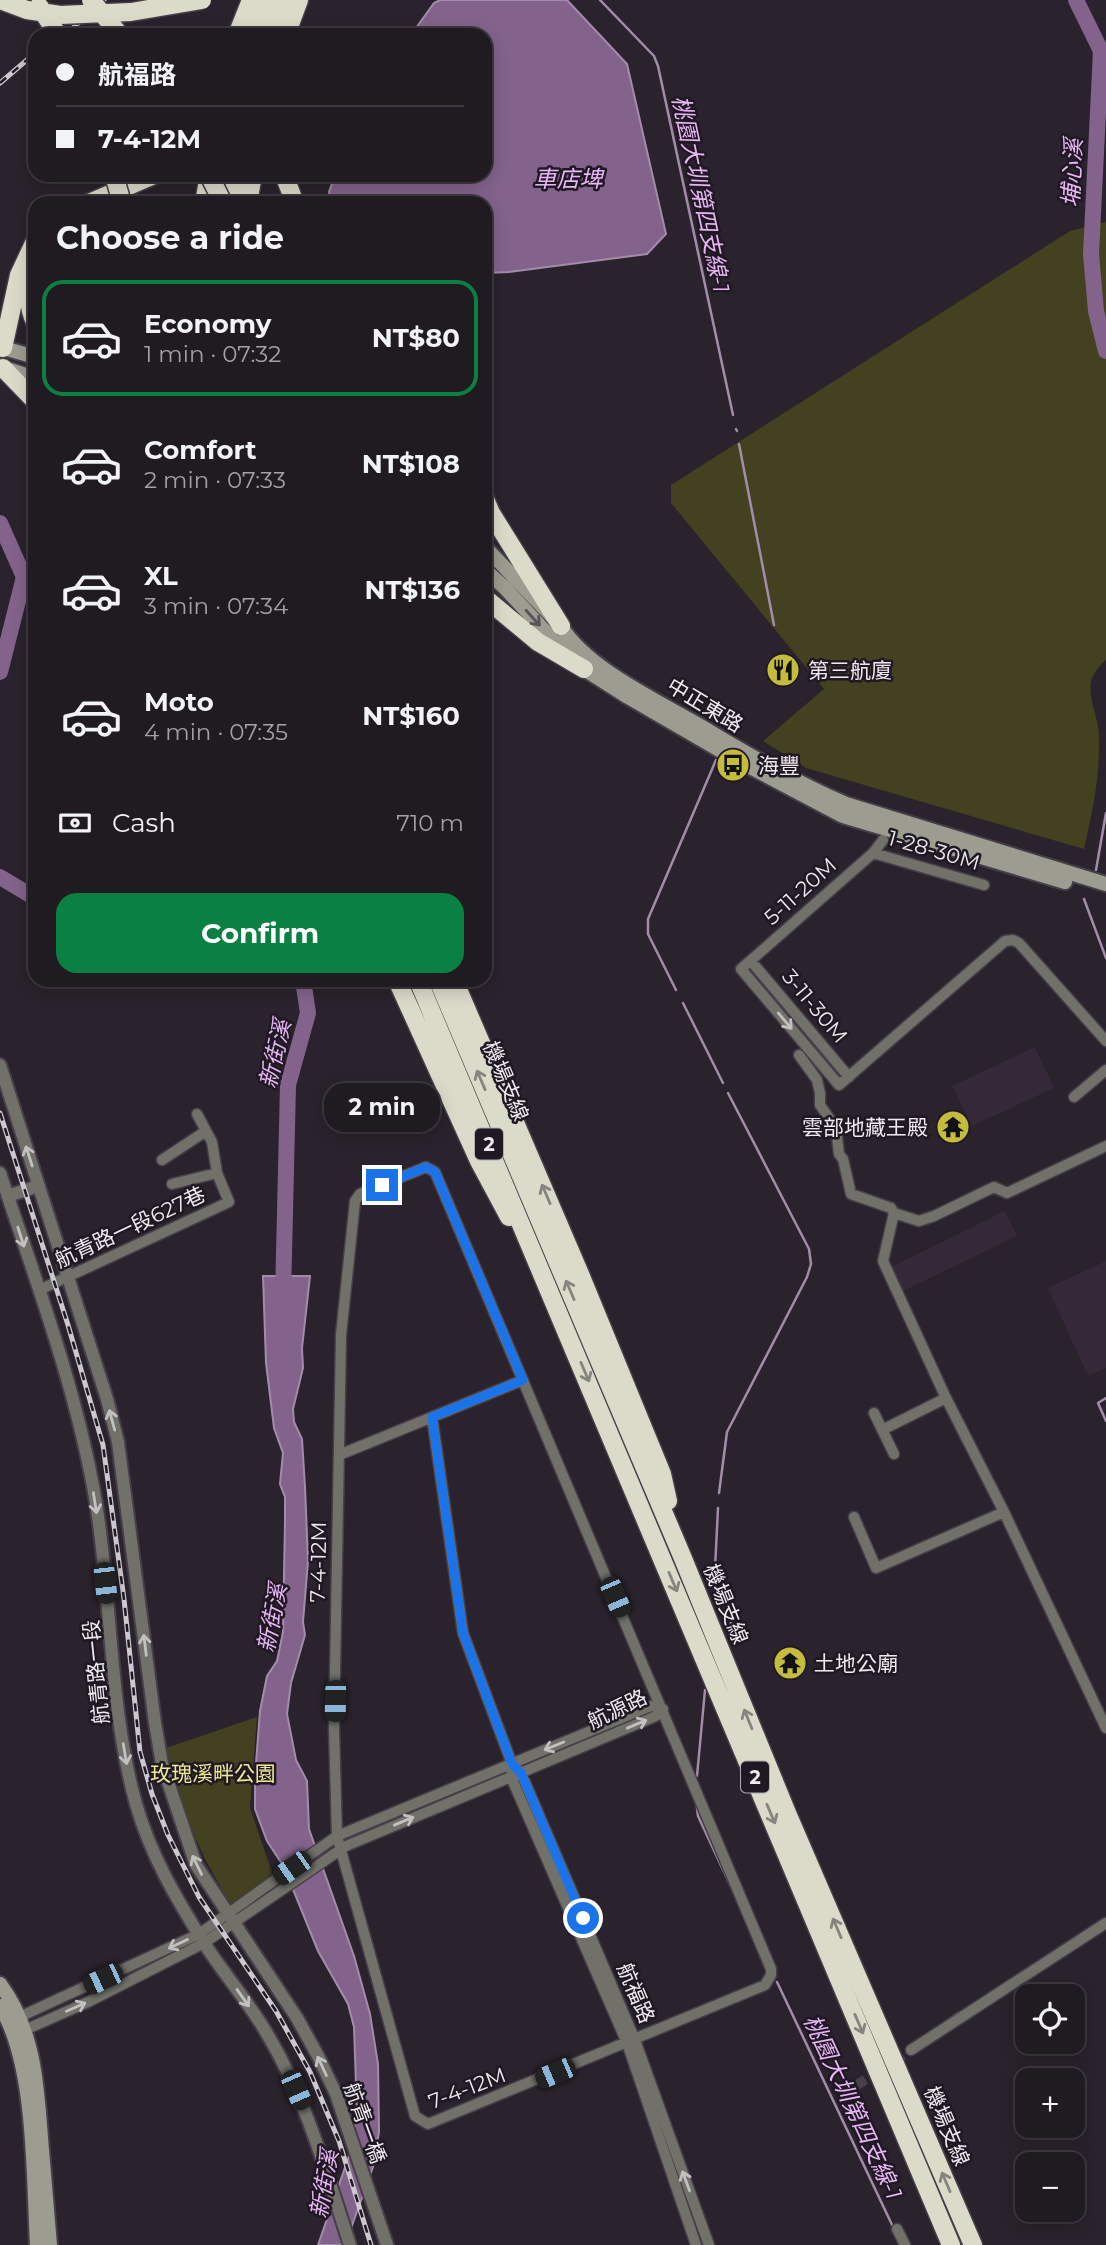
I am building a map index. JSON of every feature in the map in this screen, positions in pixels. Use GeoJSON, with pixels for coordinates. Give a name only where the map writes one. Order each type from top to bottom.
{"type":"FeatureCollection","features":[{"type":"Feature","properties":{"kind":"highway"},"geometry":{"type":"LineString","coordinates":[[0,0],[27,10],[60,15],[131,12],[202,0]]}},
{"type":"Feature","properties":{"kind":"highway"},"geometry":{"type":"LineString","coordinates":[[35,0],[53,28]]}},
{"type":"Feature","properties":{"kind":"highway"},"geometry":{"type":"LineString","coordinates":[[91,0],[114,28]]}},
{"type":"Feature","properties":{"kind":"highway"},"geometry":{"type":"LineString","coordinates":[[243,28],[251,0]]}},
{"type":"Feature","properties":{"kind":"highway"},"geometry":{"type":"LineString","coordinates":[[246,28],[267,0]]}},
{"type":"Feature","properties":{"kind":"highway"},"geometry":{"type":"LineString","coordinates":[[271,28],[281,0]]}},
{"type":"Feature","properties":{"kind":"highway"},"geometry":{"type":"LineString","coordinates":[[289,28],[299,0]]}},
{"type":"Feature","properties":{"kind":"highway"},"geometry":{"type":"LineString","coordinates":[[302,28],[310,0]]}},
{"type":"Feature","properties":{"kind":"highway"},"geometry":{"type":"LineString","coordinates":[[106,196],[138,182]]}},
{"type":"Feature","properties":{"kind":"highway"},"geometry":{"type":"LineString","coordinates":[[28,256],[19,275],[1,358],[28,392]]}},
{"type":"Feature","properties":{"kind":"highway"},"geometry":{"type":"LineString","coordinates":[[492,515],[561,626]]}},
{"type":"Feature","properties":{"kind":"highway"},"geometry":{"type":"LineString","coordinates":[[492,604],[544,647],[584,669]]}},
{"type":"Feature","properties":{"kind":"highway"},"geometry":{"type":"LineString","coordinates":[[400,987],[479,1161],[512,1223]]}},
{"type":"Feature","properties":{"kind":"highway"},"geometry":{"type":"LineString","coordinates":[[410,987],[533,1269],[559,1309]]}},
{"type":"Feature","properties":{"kind":"highway","name":"機場支線"},"geometry":{"type":"LineString","coordinates":[[421,987],[559,1309],[951,2245]]}},
{"type":"Feature","properties":{"kind":"highway","name":"機場支線"},"geometry":{"type":"LineString","coordinates":[[441,987],[682,1556],[787,1813],[973,2245]]}},
{"type":"Feature","properties":{"kind":"highway"},"geometry":{"type":"LineString","coordinates":[[458,987],[662,1474],[682,1556]]}},
{"type":"Feature","properties":{"kind":"main road"},"geometry":{"type":"LineString","coordinates":[[1,358],[28,357]]}},
{"type":"Feature","properties":{"kind":"main road"},"geometry":{"type":"LineString","coordinates":[[1,358],[28,374]]}},
{"type":"Feature","properties":{"kind":"main road","name":"中正東路"},"geometry":{"type":"LineString","coordinates":[[492,554],[561,626],[569,640],[613,675],[813,790],[846,804],[1106,884]]}},
{"type":"Feature","properties":{"kind":"main road","name":"中正東路"},"geometry":{"type":"LineString","coordinates":[[492,576],[584,669],[725,753],[843,816],[1106,894]]}},
{"type":"Feature","properties":{"kind":"main road"},"geometry":{"type":"LineString","coordinates":[[0,1984],[36,2077],[50,2245]]}},
{"type":"Feature","properties":{"kind":"main road"},"geometry":{"type":"LineString","coordinates":[[0,2006],[16,2026],[24,2067],[37,2245]]}},
{"type":"Feature","properties":{"kind":"street","name":"5-11-20M"},"geometry":{"type":"LineString","coordinates":[[741,969],[873,853],[883,840]]}},
{"type":"Feature","properties":{"kind":"street","name":"1-28-30M"},"geometry":{"type":"LineString","coordinates":[[873,853],[984,885]]}},
{"type":"Feature","properties":{"kind":"street"},"geometry":{"type":"LineString","coordinates":[[849,1077],[1005,940],[1019,943],[1106,1041]]}},
{"type":"Feature","properties":{"kind":"street","name":"3-11-30M"},"geometry":{"type":"LineString","coordinates":[[741,969],[839,1085],[849,1077],[751,961]]}},
{"type":"Feature","properties":{"kind":"street"},"geometry":{"type":"LineString","coordinates":[[799,1055],[817,1080],[820,1105],[836,1128],[839,1154],[851,1194],[919,1221],[994,1187],[1007,1193],[1106,1146]]}},
{"type":"Feature","properties":{"kind":"street"},"geometry":{"type":"LineString","coordinates":[[0,1065],[118,1441],[162,1764],[196,1865],[231,1917],[202,1938],[124,1984],[16,2026]]}},
{"type":"Feature","properties":{"kind":"street"},"geometry":{"type":"LineString","coordinates":[[1074,1097],[1106,1070]]}},
{"type":"Feature","properties":{"kind":"street","name":"航青路一段627巷"},"geometry":{"type":"LineString","coordinates":[[39,1290],[229,1202],[217,1173],[212,1142],[197,1114]]}},
{"type":"Feature","properties":{"kind":"street"},"geometry":{"type":"LineString","coordinates":[[162,1160],[206,1131]]}},
{"type":"Feature","properties":{"kind":"street","name":"7-4-12M"},"geometry":{"type":"LineString","coordinates":[[426,1167],[435,1172],[523,1380],[663,1709],[771,1969],[771,1975],[765,1985],[428,2124],[415,2116],[337,1836],[334,1729],[341,1335],[357,1197],[426,1167]]}},
{"type":"Feature","properties":{"kind":"street","name":"航青路一段"},"geometry":{"type":"LineString","coordinates":[[0,1172],[68,1382],[90,1471],[124,1750],[135,1803],[153,1855],[202,1938],[266,2031],[289,2074],[313,2133],[350,2245]]}},
{"type":"Feature","properties":{"kind":"street"},"geometry":{"type":"LineString","coordinates":[[172,1184],[217,1173]]}},
{"type":"Feature","properties":{"kind":"street"},"geometry":{"type":"LineString","coordinates":[[8,1196],[38,1186]]}},
{"type":"Feature","properties":{"kind":"street"},"geometry":{"type":"LineString","coordinates":[[894,1213],[883,1261],[946,1398],[1004,1512],[1106,1728]]}},
{"type":"Feature","properties":{"kind":"street"},"geometry":{"type":"LineString","coordinates":[[339,1455],[523,1380]]}},
{"type":"Feature","properties":{"kind":"street"},"geometry":{"type":"LineString","coordinates":[[882,1430],[946,1398]]}},
{"type":"Feature","properties":{"kind":"street"},"geometry":{"type":"LineString","coordinates":[[874,1413],[894,1454]]}},
{"type":"Feature","properties":{"kind":"street","name":"航福路"},"geometry":{"type":"LineString","coordinates":[[432,1417],[463,1633],[516,1775],[631,2042],[709,2245]]}},
{"type":"Feature","properties":{"kind":"street"},"geometry":{"type":"LineString","coordinates":[[854,1517],[876,1569],[1004,1512]]}},
{"type":"Feature","properties":{"kind":"street","name":"航源路"},"geometry":{"type":"LineString","coordinates":[[231,1917],[275,1879],[337,1836],[651,1706],[663,1709]]}},
{"type":"Feature","properties":{"kind":"street","name":"航源路"},"geometry":{"type":"LineString","coordinates":[[231,1917],[281,1891],[342,1849],[656,1716],[663,1709]]}},
{"type":"Feature","properties":{"kind":"street","name":"航青一橋"},"geometry":{"type":"LineString","coordinates":[[231,1917],[297,2018],[336,2094],[387,2245]]}},
{"type":"Feature","properties":{"kind":"street"},"geometry":{"type":"LineString","coordinates":[[911,2049],[1106,1923]]}},
{"type":"Feature","properties":{"kind":"street","name":"航福路"},"geometry":{"type":"LineString","coordinates":[[631,2042],[696,2245]]}},
{"type":"Feature","properties":{"kind":"street"},"geometry":{"type":"LineString","coordinates":[[897,2229],[905,2245]]}},
{"type":"Feature","properties":{"kind":"shaded area"},"geometry":{"type":"Polygon","coordinates":[[[1035,1047],[1054,1088],[972,1126],[952,1086],[1035,1047]]]}},
{"type":"Feature","properties":{"kind":"shaded area"},"geometry":{"type":"Polygon","coordinates":[[[1005,1211],[1017,1236],[903,1291],[891,1267],[1005,1211]]]}},
{"type":"Feature","properties":{"kind":"shaded area"},"geometry":{"type":"Polygon","coordinates":[[[1106,1261],[1106,1368],[1088,1376],[1048,1288],[1106,1261]]]}},
{"type":"Feature","properties":{"kind":"green space"},"geometry":{"type":"Polygon","coordinates":[[[1106,222],[1106,660],[1091,682],[1091,695],[1099,729],[1099,751],[1095,793],[1084,849],[806,768],[763,741],[824,689],[671,503],[671,485],[1070,231],[1106,222]]]}},
{"type":"Feature","properties":{"kind":"green space","name":"玫瑰溪畔公園"},"geometry":{"type":"Polygon","coordinates":[[[257,1717],[250,1808],[273,1875],[230,1904],[205,1859],[182,1808],[166,1748],[257,1717]]]}},
{"type":"Feature","properties":{"kind":"water","name":"車店埤"},"geometry":{"type":"Polygon","coordinates":[[[440,0],[567,0],[627,64],[666,234],[647,254],[492,273],[492,196],[330,196],[333,182],[492,182],[492,28],[416,28],[434,3],[440,0]]]}},
{"type":"Feature","properties":{"kind":"water"},"geometry":{"type":"Polygon","coordinates":[[[263,1276],[310,1276],[302,1348],[303,1368],[293,1409],[294,1422],[302,1439],[305,1487],[308,1561],[303,1622],[305,1635],[291,1683],[287,1714],[296,1760],[307,1781],[309,1829],[354,1956],[370,2014],[378,2064],[379,2132],[373,2167],[345,2245],[318,2245],[350,2153],[357,2114],[354,2027],[348,2004],[318,1951],[284,1867],[267,1841],[255,1809],[260,1711],[267,1676],[277,1661],[283,1632],[285,1520],[285,1497],[280,1484],[283,1453],[274,1428],[266,1363],[263,1276]]]}},
{"type":"Feature","properties":{"kind":"waterway","name":"桃園大圳第四支線-1"},"geometry":{"type":"LineString","coordinates":[[600,0],[654,56],[658,66],[733,415]]}},
{"type":"Feature","properties":{"kind":"waterway","name":"埔心溪"},"geometry":{"type":"LineString","coordinates":[[1076,0],[1101,51],[1091,254],[1096,311],[1106,351]]}},
{"type":"Feature","properties":{"kind":"waterway","name":"桃園大圳第四支線-1"},"geometry":{"type":"LineString","coordinates":[[739,444],[774,625]]}},
{"type":"Feature","properties":{"kind":"waterway","name":"新街溪"},"geometry":{"type":"LineString","coordinates":[[0,523],[24,577],[0,672]]}},
{"type":"Feature","properties":{"kind":"waterway","name":"桃園大圳第四支線-1"},"geometry":{"type":"LineString","coordinates":[[676,990],[648,934],[648,919],[716,760]]}},
{"type":"Feature","properties":{"kind":"waterway"},"geometry":{"type":"LineString","coordinates":[[1096,870],[1106,813]]}},
{"type":"Feature","properties":{"kind":"waterway","name":"新街溪"},"geometry":{"type":"LineString","coordinates":[[0,877],[28,894]]}},
{"type":"Feature","properties":{"kind":"waterway"},"geometry":{"type":"LineString","coordinates":[[1084,899],[1106,958]]}},
{"type":"Feature","properties":{"kind":"waterway","name":"新街溪"},"geometry":{"type":"LineString","coordinates":[[283,1297],[288,1085],[308,1013],[304,987]]}},
{"type":"Feature","properties":{"kind":"waterway","name":"桃園大圳第四支線-1"},"geometry":{"type":"LineString","coordinates":[[683,1003],[723,1083]]}},
{"type":"Feature","properties":{"kind":"waterway","name":"桃園大圳第四支線-1"},"geometry":{"type":"LineString","coordinates":[[719,1493],[727,1432],[807,1277],[811,1264],[809,1249],[728,1093]]}},
{"type":"Feature","properties":{"kind":"waterway"},"geometry":{"type":"LineString","coordinates":[[1106,1398],[1098,1403],[1106,1421]]}},
{"type":"Feature","properties":{"kind":"waterway","name":"桃園大圳第四支線-1"},"geometry":{"type":"LineString","coordinates":[[718,1508],[715,1569],[733,1614],[729,1632]]}},
{"type":"Feature","properties":{"kind":"waterway","name":"桃園大圳第四支線-1"},"geometry":{"type":"LineString","coordinates":[[697,1776],[705,1690]]}},
{"type":"Feature","properties":{"kind":"waterway","name":"桃園大圳第四支線-1"},"geometry":{"type":"LineString","coordinates":[[696,1800],[698,1816],[731,1887]]}},
{"type":"Feature","properties":{"kind":"waterway","name":"桃園大圳第四支線-1"},"geometry":{"type":"LineString","coordinates":[[777,1982],[894,2229]]}},
{"type":"Feature","properties":{"kind":"waterway"},"geometry":{"type":"LineString","coordinates":[[941,2025],[958,2013]]}},
{"type":"Feature","properties":{"kind":"tunnel"},"geometry":{"type":"LineString","coordinates":[[857,2085],[911,2050]]}},
{"type":"Feature","properties":{"kind":"railway"},"geometry":{"type":"LineString","coordinates":[[73,28],[104,0]]}},
{"type":"Feature","properties":{"kind":"railway"},"geometry":{"type":"LineString","coordinates":[[0,83],[28,59]]}},
{"type":"Feature","properties":{"kind":"railway"},"geometry":{"type":"LineString","coordinates":[[0,1113],[68,1325],[103,1445],[124,1599],[140,1752],[152,1794],[168,1835],[199,1897],[276,2011],[310,2072],[339,2141],[371,2245]]}},
{"type":"Feature","properties":{"kind":"place","name":"第三航廈"},"geometry":{"type":"Point","coordinates":[783,670]}},
{"type":"Feature","properties":{"kind":"place","name":"海豐"},"geometry":{"type":"Point","coordinates":[733,765]}},
{"type":"Feature","properties":{"kind":"place","name":"雲部地藏王殿"},"geometry":{"type":"Point","coordinates":[953,1127]}},
{"type":"Feature","properties":{"kind":"place","name":"土地公廟"},"geometry":{"type":"Point","coordinates":[790,1663]}},
{"type":"Feature","properties":{"kind":"route"},"geometry":{"type":"LineString","coordinates":[[382,1185],[426,1167],[435,1172],[523,1380],[432,1417],[463,1633],[512,1764],[521,1773],[583,1918]]}}]}
